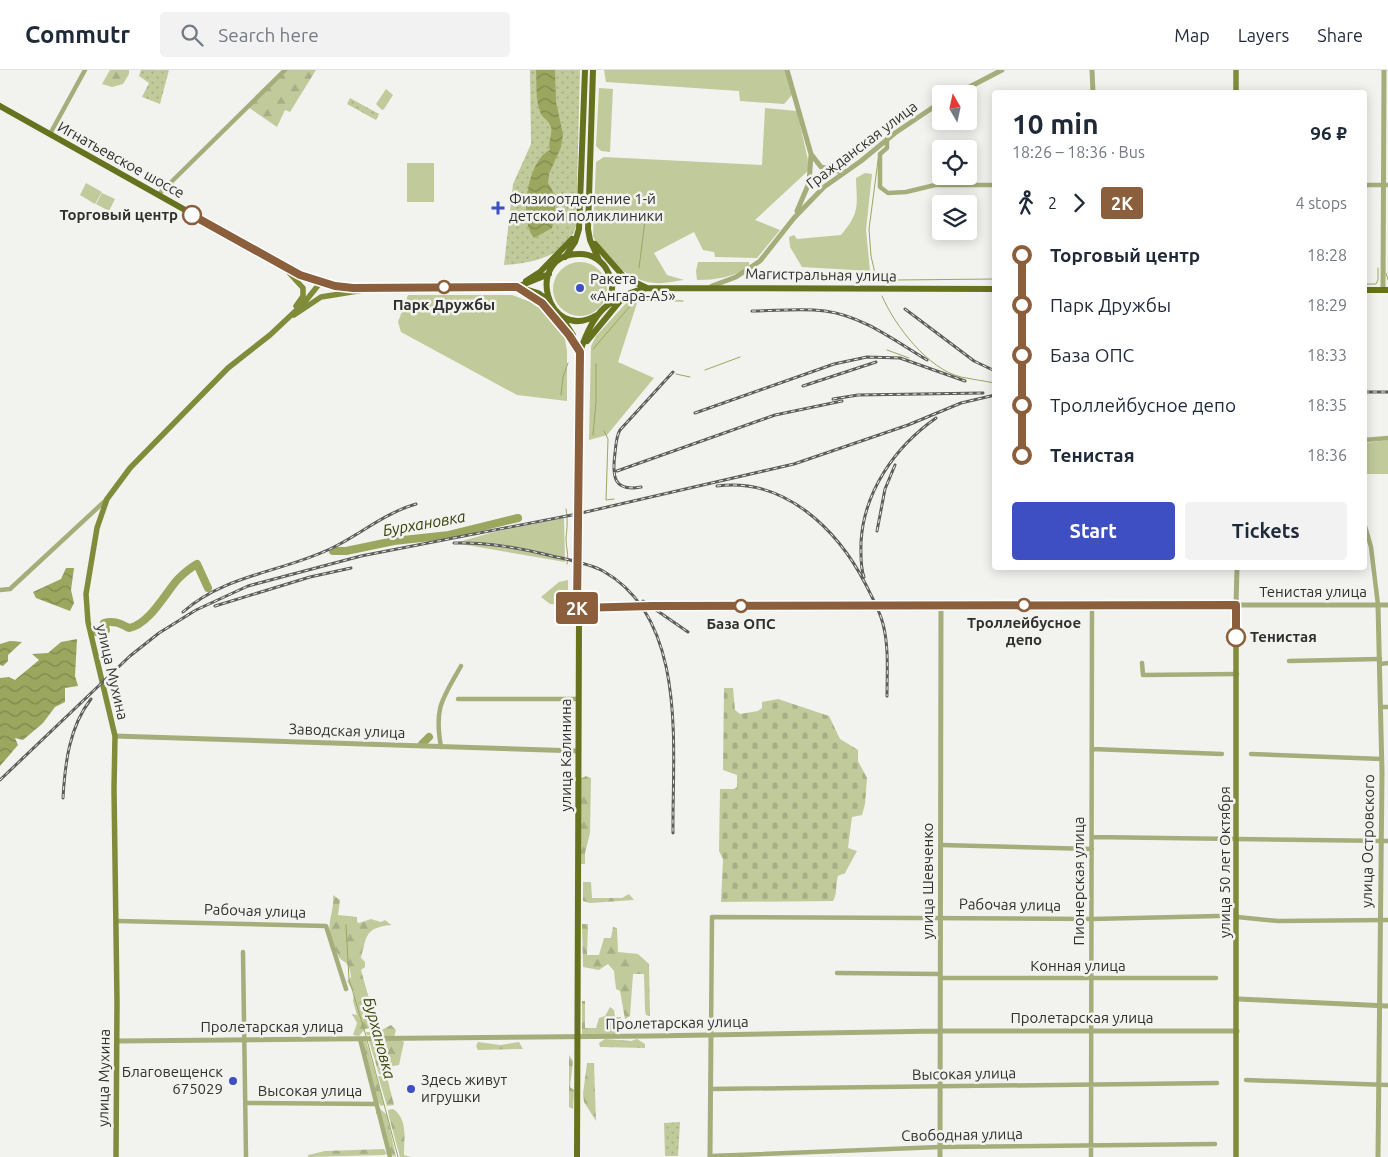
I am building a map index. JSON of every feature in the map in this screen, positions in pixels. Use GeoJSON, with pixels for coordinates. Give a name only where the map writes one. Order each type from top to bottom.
{"type":"FeatureCollection","features":[{"type":"Feature","properties":{"kind":"main road"},"geometry":{"type":"LineString","coordinates":[[548,300],[546,291],[548,274],[555,264],[565,257],[575,242],[579,229],[585,70]]}},
{"type":"Feature","properties":{"kind":"main road"},"geometry":{"type":"LineString","coordinates":[[593,70],[588,229],[590,240],[600,261],[610,274],[647,288]]}},
{"type":"Feature","properties":{"kind":"main road"},"geometry":{"type":"LineString","coordinates":[[1236,70],[1236,90]]}},
{"type":"Feature","properties":{"kind":"main road","name":"Игнатьевское шоссе"},"geometry":{"type":"LineString","coordinates":[[0,106],[282,266],[320,282],[353,288],[517,287]]}},
{"type":"Feature","properties":{"kind":"main road"},"geometry":{"type":"LineString","coordinates":[[517,287],[540,272],[570,243],[579,229]]}},
{"type":"Feature","properties":{"kind":"main road"},"geometry":{"type":"LineString","coordinates":[[588,229],[596,247],[616,271],[647,288]]}},
{"type":"Feature","properties":{"kind":"main road"},"geometry":{"type":"LineString","coordinates":[[565,257],[583,254],[600,261]]}},
{"type":"Feature","properties":{"kind":"main road"},"geometry":{"type":"LineString","coordinates":[[282,266],[301,285],[304,292],[288,318]]}},
{"type":"Feature","properties":{"kind":"main road"},"geometry":{"type":"LineString","coordinates":[[517,287],[548,274]]}},
{"type":"Feature","properties":{"kind":"main road"},"geometry":{"type":"LineString","coordinates":[[580,352],[587,333],[612,294],[610,274]]}},
{"type":"Feature","properties":{"kind":"main road","name":"улица Мухина"},"geometry":{"type":"LineString","coordinates":[[116,1157],[117,921],[114,789],[115,736],[88,622],[86,594],[97,528],[108,499],[130,468],[219,378],[288,318],[312,294],[320,282]]}},
{"type":"Feature","properties":{"kind":"main road","name":"Магистральная улица"},"geometry":{"type":"LineString","coordinates":[[647,288],[712,286],[992,289]]}},
{"type":"Feature","properties":{"kind":"main road"},"geometry":{"type":"LineString","coordinates":[[517,287],[535,292],[548,300],[561,315],[575,338],[580,352]]}},
{"type":"Feature","properties":{"kind":"main road"},"geometry":{"type":"LineString","coordinates":[[517,287],[542,303],[569,335],[580,352]]}},
{"type":"Feature","properties":{"kind":"main road"},"geometry":{"type":"LineString","coordinates":[[288,318],[321,297],[377,288]]}},
{"type":"Feature","properties":{"kind":"main road"},"geometry":{"type":"LineString","coordinates":[[608,303],[622,294],[647,288]]}},
{"type":"Feature","properties":{"kind":"main road"},"geometry":{"type":"LineString","coordinates":[[580,352],[594,330],[620,301],[647,288]]}},
{"type":"Feature","properties":{"kind":"main road"},"geometry":{"type":"LineString","coordinates":[[1367,290],[1385,290]]}},
{"type":"Feature","properties":{"kind":"main road"},"geometry":{"type":"LineString","coordinates":[[561,315],[581,320],[600,313]]}},
{"type":"Feature","properties":{"kind":"main road","name":"улица Калинина"},"geometry":{"type":"LineString","coordinates":[[577,1157],[577,608],[580,352]]}},
{"type":"Feature","properties":{"kind":"main road","name":"Тенистая улица"},"geometry":{"type":"LineString","coordinates":[[577,608],[1236,605]]}},
{"type":"Feature","properties":{"kind":"main road","name":"улица 50 лет Октября"},"geometry":{"type":"LineString","coordinates":[[1236,605],[1238,1000],[1236,1157]]}},
{"type":"Feature","properties":{"kind":"street"},"geometry":{"type":"LineString","coordinates":[[50,134],[85,70]]}},
{"type":"Feature","properties":{"kind":"street"},"geometry":{"type":"LineString","coordinates":[[158,195],[285,70]]}},
{"type":"Feature","properties":{"kind":"street"},"geometry":{"type":"LineString","coordinates":[[787,70],[811,154],[821,168],[842,172]]}},
{"type":"Feature","properties":{"kind":"street"},"geometry":{"type":"LineString","coordinates":[[973,85],[1002,70]]}},
{"type":"Feature","properties":{"kind":"street"},"geometry":{"type":"LineString","coordinates":[[1092,70],[1092,90]]}},
{"type":"Feature","properties":{"kind":"street"},"geometry":{"type":"LineString","coordinates":[[1384,70],[1387,185],[1385,290]]}},
{"type":"Feature","properties":{"kind":"street","name":"Гражданская улица"},"geometry":{"type":"LineString","coordinates":[[712,286],[736,277],[760,261],[794,218],[824,187],[842,172],[861,161],[887,139],[932,108]]}},
{"type":"Feature","properties":{"kind":"street"},"geometry":{"type":"LineString","coordinates":[[887,139],[887,148],[880,154],[880,187],[888,193],[906,192],[935,185],[992,185]]}},
{"type":"Feature","properties":{"kind":"street"},"geometry":{"type":"LineString","coordinates":[[794,218],[809,183],[811,154]]}},
{"type":"Feature","properties":{"kind":"street"},"geometry":{"type":"LineString","coordinates":[[1367,185],[1387,185]]}},
{"type":"Feature","properties":{"kind":"street"},"geometry":{"type":"LineString","coordinates":[[1367,440],[1388,438]]}},
{"type":"Feature","properties":{"kind":"street"},"geometry":{"type":"LineString","coordinates":[[0,590],[10,589],[108,499]]}},
{"type":"Feature","properties":{"kind":"street","name":"улица Островского"},"geometry":{"type":"LineString","coordinates":[[1367,533],[1371,547],[1378,605],[1382,760],[1385,773],[1379,920],[1378,1157]]}},
{"type":"Feature","properties":{"kind":"street","name":"улица 50 лет Октября"},"geometry":{"type":"LineString","coordinates":[[1236,605],[1237,570]]}},
{"type":"Feature","properties":{"kind":"street","name":"Пионерская улица"},"geometry":{"type":"LineString","coordinates":[[1091,1157],[1092,605]]}},
{"type":"Feature","properties":{"kind":"street","name":"Тенистая улица"},"geometry":{"type":"LineString","coordinates":[[1236,605],[1388,605]]}},
{"type":"Feature","properties":{"kind":"street","name":"улица Шевченко"},"geometry":{"type":"LineString","coordinates":[[940,1157],[941,606]]}},
{"type":"Feature","properties":{"kind":"street"},"geometry":{"type":"LineString","coordinates":[[1289,661],[1380,661],[1388,664]]}},
{"type":"Feature","properties":{"kind":"street"},"geometry":{"type":"LineString","coordinates":[[1142,663],[1143,674],[1237,674]]}},
{"type":"Feature","properties":{"kind":"street"},"geometry":{"type":"LineString","coordinates":[[441,747],[438,713],[441,701],[461,666]]}},
{"type":"Feature","properties":{"kind":"street"},"geometry":{"type":"LineString","coordinates":[[458,699],[578,699]]}},
{"type":"Feature","properties":{"kind":"street"},"geometry":{"type":"LineString","coordinates":[[1381,707],[1388,707]]}},
{"type":"Feature","properties":{"kind":"street","name":"Заводская улица"},"geometry":{"type":"LineString","coordinates":[[115,736],[578,751]]}},
{"type":"Feature","properties":{"kind":"street"},"geometry":{"type":"LineString","coordinates":[[1092,749],[1222,754]]}},
{"type":"Feature","properties":{"kind":"street"},"geometry":{"type":"LineString","coordinates":[[1251,754],[1382,760]]}},
{"type":"Feature","properties":{"kind":"street"},"geometry":{"type":"LineString","coordinates":[[1092,837],[1237,837],[1388,841]]}},
{"type":"Feature","properties":{"kind":"street"},"geometry":{"type":"LineString","coordinates":[[941,845],[1092,849]]}},
{"type":"Feature","properties":{"kind":"street","name":"Рабочая улица"},"geometry":{"type":"LineString","coordinates":[[711,1035],[712,917],[1092,919],[1219,916]]}},
{"type":"Feature","properties":{"kind":"street"},"geometry":{"type":"LineString","coordinates":[[1237,917],[1278,921],[1388,920]]}},
{"type":"Feature","properties":{"kind":"street","name":"Рабочая улица"},"geometry":{"type":"LineString","coordinates":[[117,921],[326,926],[346,989]]}},
{"type":"Feature","properties":{"kind":"street"},"geometry":{"type":"LineString","coordinates":[[243,952],[246,1157]]}},
{"type":"Feature","properties":{"kind":"street","name":"Конная улица"},"geometry":{"type":"LineString","coordinates":[[837,973],[940,976],[1216,978]]}},
{"type":"Feature","properties":{"kind":"street"},"geometry":{"type":"LineString","coordinates":[[1238,1000],[1388,1006]]}},
{"type":"Feature","properties":{"kind":"street","name":"Пролетарская улица"},"geometry":{"type":"LineString","coordinates":[[117,1040],[577,1037],[940,1031],[1237,1031]]}},
{"type":"Feature","properties":{"kind":"street"},"geometry":{"type":"LineString","coordinates":[[710,1156],[711,1035]]}},
{"type":"Feature","properties":{"kind":"street"},"geometry":{"type":"LineString","coordinates":[[364,1038],[375,1104],[390,1157]]}},
{"type":"Feature","properties":{"kind":"street"},"geometry":{"type":"LineString","coordinates":[[1246,1080],[1388,1085]]}},
{"type":"Feature","properties":{"kind":"street","name":"Высокая улица"},"geometry":{"type":"LineString","coordinates":[[710,1089],[1217,1083]]}},
{"type":"Feature","properties":{"kind":"street","name":"Высокая улица"},"geometry":{"type":"LineString","coordinates":[[245,1104],[375,1104]]}},
{"type":"Feature","properties":{"kind":"street","name":"Свободная улица"},"geometry":{"type":"LineString","coordinates":[[710,1156],[940,1147],[1215,1144]]}},
{"type":"Feature","properties":{"kind":"green space"},"geometry":{"type":"Polygon","coordinates":[[[110,70],[129,70],[129,74],[123,84],[112,87],[102,84],[110,70]]]}},
{"type":"Feature","properties":{"kind":"green space"},"geometry":{"type":"Polygon","coordinates":[[[141,70],[169,70],[160,104],[142,97],[149,83],[139,76],[141,70]]]}},
{"type":"Feature","properties":{"kind":"green space"},"geometry":{"type":"Polygon","coordinates":[[[285,70],[316,70],[290,112],[285,110],[277,127],[248,107],[285,70]]]}},
{"type":"Feature","properties":{"kind":"green space","name":"Парк Дружбы"},"geometry":{"type":"Polygon","coordinates":[[[530,70],[580,70],[576,227],[571,237],[556,252],[537,260],[504,265],[513,184],[531,144],[530,70]]]}},
{"type":"Feature","properties":{"kind":"green space"},"geometry":{"type":"Polygon","coordinates":[[[604,70],[785,70],[792,95],[784,104],[740,101],[739,91],[606,82],[604,70]]]}},
{"type":"Feature","properties":{"kind":"green space"},"geometry":{"type":"Polygon","coordinates":[[[599,88],[613,89],[610,152],[601,151],[596,146],[599,88]]]}},
{"type":"Feature","properties":{"kind":"green space"},"geometry":{"type":"Polygon","coordinates":[[[386,89],[393,95],[382,110],[376,104],[386,89]]]}},
{"type":"Feature","properties":{"kind":"green space"},"geometry":{"type":"Polygon","coordinates":[[[350,98],[379,114],[376,120],[347,104],[350,98]]]}},
{"type":"Feature","properties":{"kind":"green space"},"geometry":{"type":"Polygon","coordinates":[[[765,108],[797,111],[810,169],[755,220],[780,230],[757,258],[715,257],[714,252],[703,250],[694,232],[654,253],[667,275],[684,280],[663,283],[646,282],[627,274],[610,261],[597,245],[593,236],[596,162],[604,157],[762,165],[765,108]]]}},
{"type":"Feature","properties":{"kind":"green space"},"geometry":{"type":"Polygon","coordinates":[[[407,163],[434,163],[434,202],[407,202],[407,163]]]}},
{"type":"Feature","properties":{"kind":"green space"},"geometry":{"type":"Polygon","coordinates":[[[865,173],[872,174],[866,230],[870,271],[802,267],[790,247],[789,237],[794,235],[797,239],[841,235],[852,221],[856,209],[856,178],[865,173]]]}},
{"type":"Feature","properties":{"kind":"green space"},"geometry":{"type":"Polygon","coordinates":[[[86,183],[102,192],[95,204],[80,195],[86,183]]]}},
{"type":"Feature","properties":{"kind":"green space"},"geometry":{"type":"Polygon","coordinates":[[[102,193],[115,199],[109,211],[96,204],[102,193]]]}},
{"type":"Feature","properties":{"kind":"green space"},"geometry":{"type":"Polygon","coordinates":[[[575,262],[585,262],[595,266],[603,274],[607,289],[603,304],[595,312],[585,316],[575,316],[565,312],[557,304],[553,294],[553,284],[557,274],[565,266],[575,262]]]}},
{"type":"Feature","properties":{"kind":"green space"},"geometry":{"type":"Polygon","coordinates":[[[698,262],[749,262],[749,268],[724,277],[697,280],[698,262]]]}},
{"type":"Feature","properties":{"kind":"green space"},"geometry":{"type":"Polygon","coordinates":[[[408,295],[512,295],[536,304],[565,339],[567,351],[567,401],[517,395],[401,332],[398,322],[408,295]]]}},
{"type":"Feature","properties":{"kind":"green space"},"geometry":{"type":"Polygon","coordinates":[[[638,300],[618,362],[654,378],[607,435],[589,440],[591,346],[596,336],[628,301],[638,300]]]}},
{"type":"Feature","properties":{"kind":"green space"},"geometry":{"type":"Polygon","coordinates":[[[1388,440],[1388,474],[1367,474],[1367,443],[1388,440]]]}},
{"type":"Feature","properties":{"kind":"green space"},"geometry":{"type":"Polygon","coordinates":[[[564,518],[565,562],[455,543],[494,532],[564,518]]]}},
{"type":"Feature","properties":{"kind":"green space"},"geometry":{"type":"Polygon","coordinates":[[[568,580],[568,597],[563,605],[550,604],[541,597],[559,582],[568,580]]]}},
{"type":"Feature","properties":{"kind":"green space"},"geometry":{"type":"Polygon","coordinates":[[[724,688],[733,688],[735,710],[740,714],[758,711],[762,708],[762,702],[778,699],[829,716],[840,739],[858,750],[858,761],[867,778],[865,804],[862,815],[852,817],[848,848],[857,851],[845,873],[838,876],[833,901],[721,902],[723,859],[719,851],[720,789],[734,789],[737,787],[737,775],[723,770],[724,688]]]}},
{"type":"Feature","properties":{"kind":"green space"},"geometry":{"type":"Polygon","coordinates":[[[586,776],[591,778],[590,833],[585,853],[585,864],[580,864],[580,779],[586,776]]]}},
{"type":"Feature","properties":{"kind":"green space"},"geometry":{"type":"Polygon","coordinates":[[[583,882],[591,882],[592,898],[622,898],[629,894],[634,900],[590,903],[583,901],[583,882]]]}},
{"type":"Feature","properties":{"kind":"green space"},"geometry":{"type":"Polygon","coordinates":[[[333,895],[340,900],[338,915],[357,917],[357,922],[359,923],[371,919],[381,922],[385,920],[391,925],[376,928],[366,938],[361,958],[365,962],[365,967],[361,970],[377,1027],[365,1029],[359,1036],[353,1035],[357,1023],[352,1014],[357,1015],[353,1001],[354,992],[347,981],[351,977],[349,967],[337,953],[330,932],[333,895]]]}},
{"type":"Feature","properties":{"kind":"green space"},"geometry":{"type":"Polygon","coordinates":[[[582,924],[588,924],[587,955],[599,955],[604,938],[611,938],[613,927],[617,928],[618,952],[638,954],[649,964],[650,1016],[646,1015],[645,1010],[644,974],[633,974],[630,1016],[625,1019],[620,991],[616,989],[614,971],[608,964],[599,970],[583,967],[582,924]]]}},
{"type":"Feature","properties":{"kind":"green space"},"geometry":{"type":"Polygon","coordinates":[[[582,1001],[585,1001],[585,1028],[596,1028],[599,1018],[605,1016],[610,1007],[614,1010],[615,1017],[621,1017],[620,1034],[582,1035],[582,1001]]]}},
{"type":"Feature","properties":{"kind":"green space"},"geometry":{"type":"Polygon","coordinates":[[[391,1025],[396,1030],[394,1037],[367,1035],[366,1032],[377,1032],[391,1025]]]}},
{"type":"Feature","properties":{"kind":"green space"},"geometry":{"type":"Polygon","coordinates":[[[605,1039],[631,1041],[637,1039],[645,1044],[645,1048],[600,1047],[599,1043],[605,1039]]]}},
{"type":"Feature","properties":{"kind":"green space"},"geometry":{"type":"Polygon","coordinates":[[[362,1040],[366,1040],[384,1105],[381,1106],[376,1100],[362,1040]]]}},
{"type":"Feature","properties":{"kind":"green space"},"geometry":{"type":"Polygon","coordinates":[[[400,1040],[404,1042],[399,1065],[387,1067],[386,1075],[379,1074],[369,1041],[400,1040]]]}},
{"type":"Feature","properties":{"kind":"green space"},"geometry":{"type":"Polygon","coordinates":[[[478,1042],[500,1045],[519,1042],[523,1049],[478,1050],[476,1046],[478,1042]]]}},
{"type":"Feature","properties":{"kind":"green space"},"geometry":{"type":"Polygon","coordinates":[[[569,1055],[573,1061],[570,1087],[574,1090],[573,1109],[569,1107],[569,1055]]]}},
{"type":"Feature","properties":{"kind":"green space"},"geometry":{"type":"Polygon","coordinates":[[[587,1063],[594,1063],[596,1121],[584,1102],[583,1094],[587,1063]]]}},
{"type":"Feature","properties":{"kind":"green space"},"geometry":{"type":"Polygon","coordinates":[[[378,1076],[387,1077],[394,1105],[387,1106],[378,1076]]]}},
{"type":"Feature","properties":{"kind":"green space"},"geometry":{"type":"Polygon","coordinates":[[[377,1106],[387,1115],[396,1157],[391,1155],[380,1118],[376,1113],[377,1106]]]}},
{"type":"Feature","properties":{"kind":"green space"},"geometry":{"type":"Polygon","coordinates":[[[393,1109],[398,1113],[403,1123],[404,1155],[411,1157],[400,1157],[389,1117],[388,1110],[393,1109]]]}},
{"type":"Feature","properties":{"kind":"green space"},"geometry":{"type":"Polygon","coordinates":[[[680,1122],[678,1156],[665,1156],[664,1123],[680,1122]]]}},
{"type":"Feature","properties":{"kind":"green space"},"geometry":{"type":"Polygon","coordinates":[[[384,1149],[387,1154],[383,1155],[308,1157],[308,1155],[325,1151],[384,1149]]]}},
{"type":"Feature","properties":{"kind":"water"},"geometry":{"type":"Polygon","coordinates":[[[536,70],[555,70],[556,102],[563,134],[561,147],[549,174],[548,183],[555,199],[552,228],[534,238],[529,229],[527,218],[528,191],[536,165],[542,156],[550,150],[551,130],[550,125],[539,109],[536,70]]]}},
{"type":"Feature","properties":{"kind":"water"},"geometry":{"type":"Polygon","coordinates":[[[66,568],[74,568],[71,590],[74,603],[70,611],[36,598],[33,592],[61,579],[66,568]]]}},
{"type":"Feature","properties":{"kind":"water"},"geometry":{"type":"Polygon","coordinates":[[[77,639],[75,676],[78,686],[65,688],[65,702],[55,707],[43,723],[23,740],[15,738],[18,745],[0,766],[0,678],[9,677],[15,680],[39,660],[32,654],[48,653],[61,642],[77,639]]]}},
{"type":"Feature","properties":{"kind":"water"},"geometry":{"type":"Polygon","coordinates":[[[10,641],[22,642],[8,655],[8,661],[3,666],[0,665],[0,644],[10,641]]]}},
{"type":"Feature","properties":{"kind":"waterway"},"geometry":{"type":"LineString","coordinates":[[877,282],[871,256],[869,229],[879,153]]}},
{"type":"Feature","properties":{"kind":"waterway"},"geometry":{"type":"LineString","coordinates":[[639,268],[646,213]]}},
{"type":"Feature","properties":{"kind":"waterway"},"geometry":{"type":"LineString","coordinates":[[1367,284],[1376,284],[1378,268]]}},
{"type":"Feature","properties":{"kind":"waterway"},"geometry":{"type":"LineString","coordinates":[[1386,273],[1388,280]]}},
{"type":"Feature","properties":{"kind":"waterway"},"geometry":{"type":"LineString","coordinates":[[898,280],[992,279]]}},
{"type":"Feature","properties":{"kind":"waterway"},"geometry":{"type":"LineString","coordinates":[[882,296],[904,333],[925,356],[937,365],[961,377],[992,382]]}},
{"type":"Feature","properties":{"kind":"waterway"},"geometry":{"type":"LineString","coordinates":[[635,300],[683,301]]}},
{"type":"Feature","properties":{"kind":"waterway"},"geometry":{"type":"LineString","coordinates":[[593,349],[631,305]]}},
{"type":"Feature","properties":{"kind":"waterway"},"geometry":{"type":"LineString","coordinates":[[887,350],[909,358]]}},
{"type":"Feature","properties":{"kind":"waterway"},"geometry":{"type":"LineString","coordinates":[[705,370],[740,357]]}},
{"type":"Feature","properties":{"kind":"waterway"},"geometry":{"type":"LineString","coordinates":[[561,395],[563,377],[568,363]]}},
{"type":"Feature","properties":{"kind":"waterway"},"geometry":{"type":"LineString","coordinates":[[593,435],[596,402],[596,364]]}},
{"type":"Feature","properties":{"kind":"waterway"},"geometry":{"type":"LineString","coordinates":[[676,374],[690,377]]}},
{"type":"Feature","properties":{"kind":"waterway"},"geometry":{"type":"LineString","coordinates":[[604,431],[608,439],[606,500],[614,499]]}},
{"type":"Feature","properties":{"kind":"waterway","name":"Бурхановка"},"geometry":{"type":"LineString","coordinates":[[566,509],[567,564]]}},
{"type":"Feature","properties":{"kind":"waterway","name":"Бурхановка"},"geometry":{"type":"LineString","coordinates":[[333,551],[346,551],[394,541],[449,535],[518,518]]}},
{"type":"Feature","properties":{"kind":"waterway","name":"Бурхановка"},"geometry":{"type":"LineString","coordinates":[[96,632],[106,630],[104,623],[108,622],[114,622],[129,628],[136,626],[150,615],[178,579],[197,564],[208,588]]}},
{"type":"Feature","properties":{"kind":"waterway","name":"Бурхановка"},"geometry":{"type":"LineString","coordinates":[[422,744],[429,737]]}},
{"type":"Feature","properties":{"kind":"waterway","name":"Бурхановка"},"geometry":{"type":"LineString","coordinates":[[346,925],[349,979],[366,1036]]}},
{"type":"Feature","properties":{"kind":"waterway","name":"Бурхановка"},"geometry":{"type":"LineString","coordinates":[[367,1040],[398,1157]]}},
{"type":"Feature","properties":{"kind":"railway"},"geometry":{"type":"LineString","coordinates":[[905,309],[974,361],[992,370]]}},
{"type":"Feature","properties":{"kind":"railway"},"geometry":{"type":"LineString","coordinates":[[752,311],[807,310],[839,314],[878,330],[927,360]]}},
{"type":"Feature","properties":{"kind":"railway"},"geometry":{"type":"LineString","coordinates":[[695,413],[834,364],[867,357],[900,358],[965,381]]}},
{"type":"Feature","properties":{"kind":"railway"},"geometry":{"type":"LineString","coordinates":[[803,386],[876,362]]}},
{"type":"Feature","properties":{"kind":"railway"},"geometry":{"type":"LineString","coordinates":[[641,487],[625,487],[616,481],[614,461],[618,435],[620,430],[673,372]]}},
{"type":"Feature","properties":{"kind":"railway"},"geometry":{"type":"LineString","coordinates":[[1367,392],[1388,392]]}},
{"type":"Feature","properties":{"kind":"railway"},"geometry":{"type":"LineString","coordinates":[[833,399],[858,395],[983,393]]}},
{"type":"Feature","properties":{"kind":"railway"},"geometry":{"type":"LineString","coordinates":[[0,780],[130,656],[159,633],[196,610],[248,586],[361,556],[577,514],[794,464],[908,425],[961,403],[992,396]]}},
{"type":"Feature","properties":{"kind":"railway"},"geometry":{"type":"LineString","coordinates":[[617,471],[775,415],[842,401]]}},
{"type":"Feature","properties":{"kind":"railway"},"geometry":{"type":"LineString","coordinates":[[864,577],[861,564],[863,523],[875,488],[884,472],[907,442],[936,418]]}},
{"type":"Feature","properties":{"kind":"railway"},"geometry":{"type":"LineString","coordinates":[[877,531],[885,489],[895,465]]}},
{"type":"Feature","properties":{"kind":"railway"},"geometry":{"type":"LineString","coordinates":[[717,486],[742,485],[765,490],[787,499],[824,527],[840,545],[866,585],[882,619],[887,651],[887,696]]}},
{"type":"Feature","properties":{"kind":"railway"},"geometry":{"type":"LineString","coordinates":[[183,612],[217,589],[334,547],[394,513],[416,504]]}},
{"type":"Feature","properties":{"kind":"railway"},"geometry":{"type":"LineString","coordinates":[[454,543],[479,543],[528,550],[585,564],[603,571],[631,593],[650,620],[663,653],[670,688],[674,763],[673,833]]}},
{"type":"Feature","properties":{"kind":"railway"},"geometry":{"type":"LineString","coordinates":[[215,606],[310,577],[351,568]]}},
{"type":"Feature","properties":{"kind":"railway"},"geometry":{"type":"LineString","coordinates":[[643,601],[688,632]]}},
{"type":"Feature","properties":{"kind":"railway"},"geometry":{"type":"LineString","coordinates":[[63,798],[67,759],[73,734],[91,699]]}},
{"type":"Feature","properties":{"kind":"bus line","name":"2К"},"geometry":{"type":"LineString","coordinates":[[192,215],[308,279],[335,286],[353,288],[517,287],[542,303],[569,335],[580,352],[577,608],[652,606],[1236,605],[1236,637]]}},
{"type":"Feature","properties":{"kind":"place","name":"Физиоотделение 1-й детской поликлиники"},"geometry":{"type":"Point","coordinates":[498,208]}},
{"type":"Feature","properties":{"kind":"place","name":"Торговый центр"},"geometry":{"type":"Point","coordinates":[192,215]}},
{"type":"Feature","properties":{"kind":"place","name":"Парк Дружбы"},"geometry":{"type":"Point","coordinates":[444,287]}},
{"type":"Feature","properties":{"kind":"place","name":"Ракета «Ангара-А5»"},"geometry":{"type":"Point","coordinates":[580,288]}},
{"type":"Feature","properties":{"kind":"place","name":"Троллейбусное депо"},"geometry":{"type":"Point","coordinates":[1024,605]}},
{"type":"Feature","properties":{"kind":"place","name":"База ОПС"},"geometry":{"type":"Point","coordinates":[741,606]}},
{"type":"Feature","properties":{"kind":"place","name":"Тенистая"},"geometry":{"type":"Point","coordinates":[1236,637]}},
{"type":"Feature","properties":{"kind":"place","name":"Благовещенск 675029"},"geometry":{"type":"Point","coordinates":[233,1081]}},
{"type":"Feature","properties":{"kind":"place","name":"Здесь живут игрушки"},"geometry":{"type":"Point","coordinates":[411,1089]}}]}
